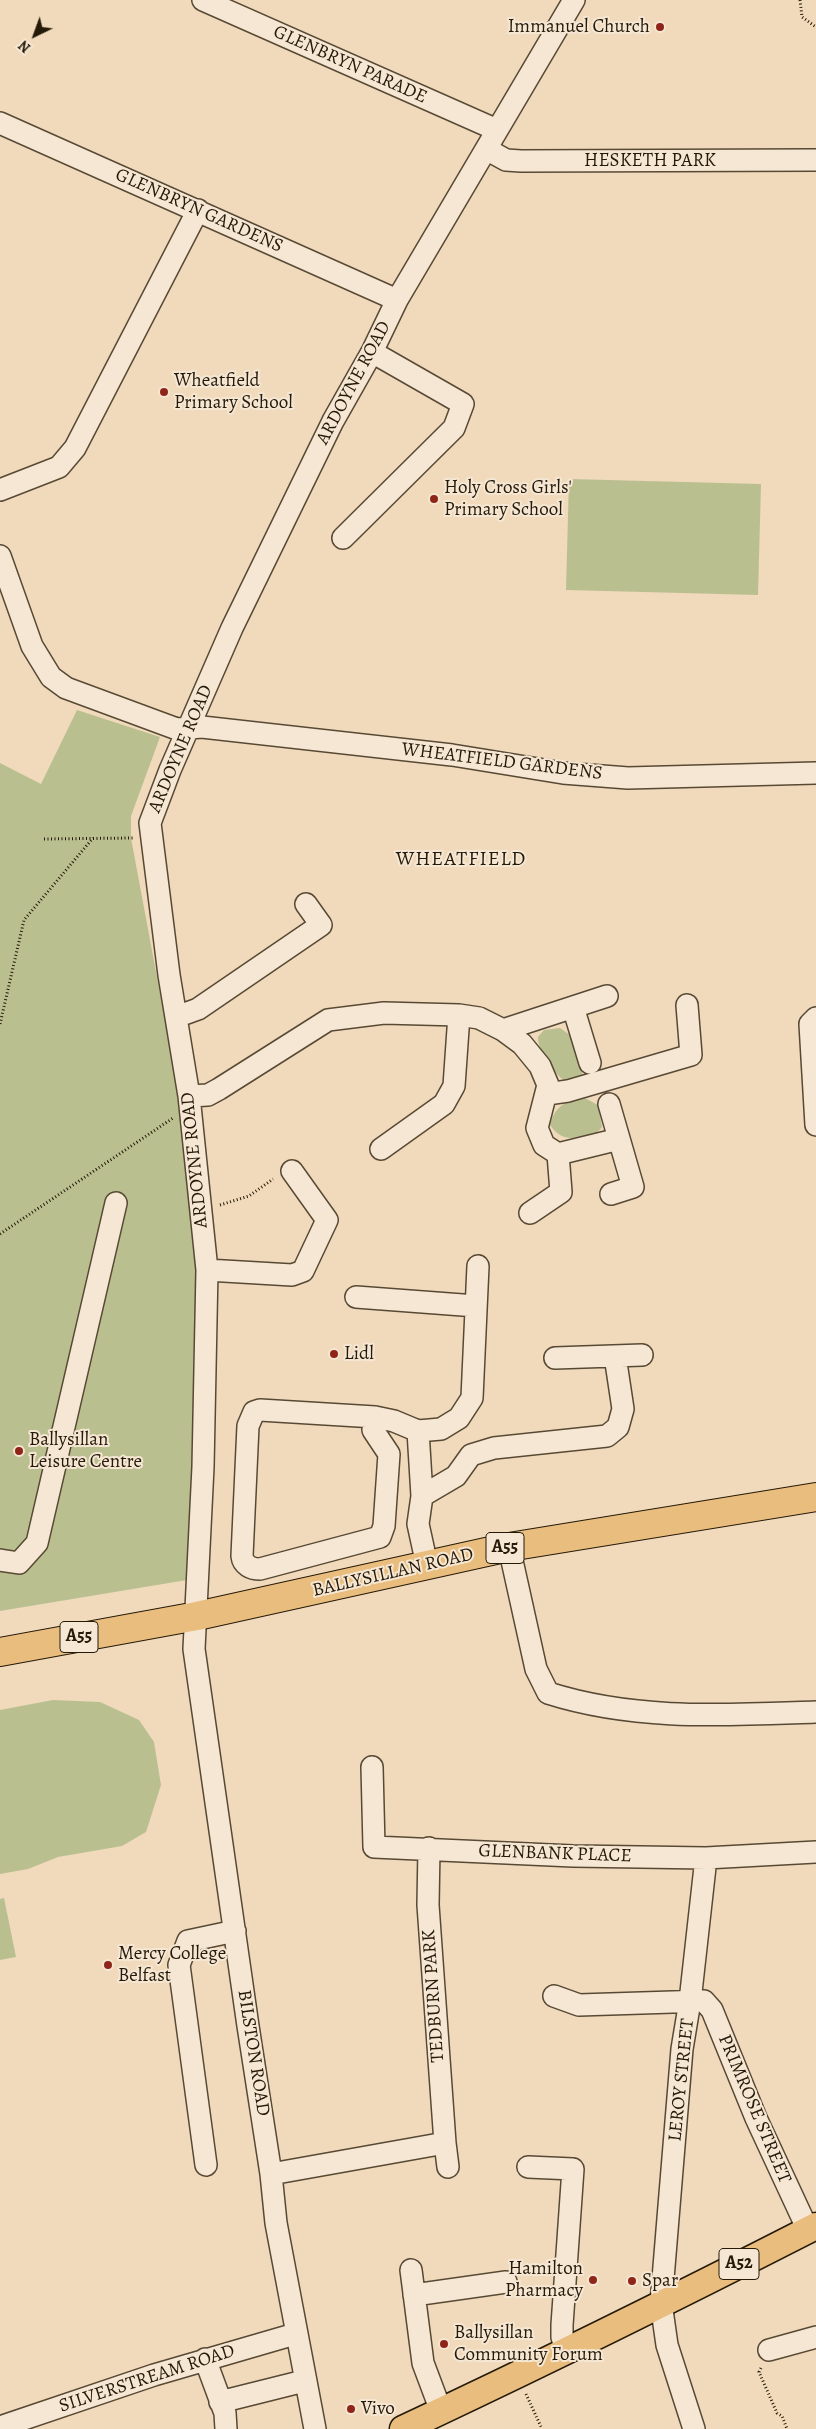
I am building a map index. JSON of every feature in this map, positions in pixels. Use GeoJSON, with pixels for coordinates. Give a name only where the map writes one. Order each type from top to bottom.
{"type":"FeatureCollection","features":[{"type":"Feature","properties":{"kind":"highway","name":"BALLYSILLAN ROAD"},"geometry":{"type":"LineString","coordinates":[[0,1652],[197,1616],[509,1547],[816,1497]]}},
{"type":"Feature","properties":{"kind":"main road","name":"A52"},"geometry":{"type":"LineString","coordinates":[[403,2429],[566,2352],[812,2228]]}},
{"type":"Feature","properties":{"kind":"street","name":"GLENBRYN PARADE"},"geometry":{"type":"LineString","coordinates":[[202,0],[497,130]]}},
{"type":"Feature","properties":{"kind":"street","name":"ARDOYNE ROAD"},"geometry":{"type":"LineString","coordinates":[[197,1616],[207,1270],[189,1102],[150,823],[232,628],[333,421],[372,352],[397,300],[574,0]]}},
{"type":"Feature","properties":{"kind":"street","name":"GLENBRYN GARDENS"},"geometry":{"type":"LineString","coordinates":[[0,123],[397,300]]}},
{"type":"Feature","properties":{"kind":"street","name":"HESKETH PARK"},"geometry":{"type":"LineString","coordinates":[[486,149],[506,160],[521,161],[816,160]]}},
{"type":"Feature","properties":{"kind":"street"},"geometry":{"type":"LineString","coordinates":[[0,490],[59,467],[75,448],[198,210]]}},
{"type":"Feature","properties":{"kind":"street"},"geometry":{"type":"LineString","coordinates":[[343,538],[454,428],[463,404],[372,352]]}},
{"type":"Feature","properties":{"kind":"street","name":"WHEATFIELD GARDENS"},"geometry":{"type":"LineString","coordinates":[[0,556],[32,646],[50,677],[66,688],[176,729],[202,727],[433,753],[563,773],[628,778],[816,772]]}},
{"type":"Feature","properties":{"kind":"street"},"geometry":{"type":"LineString","coordinates":[[176,1017],[198,1008],[320,925],[306,904]]}},
{"type":"Feature","properties":{"kind":"street"},"geometry":{"type":"LineString","coordinates":[[503,1030],[607,996]]}},
{"type":"Feature","properties":{"kind":"street"},"geometry":{"type":"LineString","coordinates":[[547,1094],[568,1091],[690,1055],[687,1004]]}},
{"type":"Feature","properties":{"kind":"street"},"geometry":{"type":"LineString","coordinates":[[573,1007],[590,1063]]}},
{"type":"Feature","properties":{"kind":"street"},"geometry":{"type":"LineString","coordinates":[[189,1102],[219,1089],[328,1020],[384,1013],[459,1015],[479,1018],[503,1030],[522,1044],[540,1066],[548,1085],[537,1128],[544,1145],[558,1154],[619,1139]]}},
{"type":"Feature","properties":{"kind":"street"},"geometry":{"type":"LineString","coordinates":[[381,1149],[444,1104],[454,1086],[459,1015]]}},
{"type":"Feature","properties":{"kind":"street"},"geometry":{"type":"LineString","coordinates":[[816,1018],[810,1024],[816,1125]]}},
{"type":"Feature","properties":{"kind":"street"},"geometry":{"type":"LineString","coordinates":[[609,1104],[633,1187],[611,1194]]}},
{"type":"Feature","properties":{"kind":"street"},"geometry":{"type":"LineString","coordinates":[[530,1213],[561,1192],[558,1154]]}},
{"type":"Feature","properties":{"kind":"street"},"geometry":{"type":"LineString","coordinates":[[207,1270],[292,1275],[304,1271],[326,1220],[282,1175]]}},
{"type":"Feature","properties":{"kind":"street"},"geometry":{"type":"LineString","coordinates":[[0,1560],[18,1563],[37,1543],[116,1203]]}},
{"type":"Feature","properties":{"kind":"street"},"geometry":{"type":"LineString","coordinates":[[375,1417],[373,1430],[389,1454],[384,1526],[380,1537],[260,1569],[249,1567],[242,1556],[248,1426],[254,1412],[260,1410],[375,1417],[394,1420],[418,1431],[441,1429],[459,1418],[472,1398],[478,1266]]}},
{"type":"Feature","properties":{"kind":"street"},"geometry":{"type":"LineString","coordinates":[[356,1297],[476,1306]]}},
{"type":"Feature","properties":{"kind":"street"},"geometry":{"type":"LineString","coordinates":[[556,1358],[642,1355]]}},
{"type":"Feature","properties":{"kind":"street"},"geometry":{"type":"LineString","coordinates":[[422,1496],[456,1476],[471,1455],[494,1448],[607,1436],[618,1427],[623,1410],[616,1356]]}},
{"type":"Feature","properties":{"kind":"street"},"geometry":{"type":"LineString","coordinates":[[418,1431],[422,1496],[418,1524],[427,1566]]}},
{"type":"Feature","properties":{"kind":"street"},"geometry":{"type":"LineString","coordinates":[[509,1547],[536,1669],[548,1694],[576,1702],[648,1714],[693,1716],[816,1712]]}},
{"type":"Feature","properties":{"kind":"street","name":"BILSTON ROAD"},"geometry":{"type":"LineString","coordinates":[[197,1616],[194,1650],[271,2174],[276,2224],[295,2334],[315,2429]]}},
{"type":"Feature","properties":{"kind":"street","name":"GLENBANK PLACE"},"geometry":{"type":"LineString","coordinates":[[372,1767],[374,1847],[572,1856],[706,1858],[816,1852]]}},
{"type":"Feature","properties":{"kind":"street","name":"TEDBURN PARK"},"geometry":{"type":"LineString","coordinates":[[429,1848],[428,1905],[448,2167]]}},
{"type":"Feature","properties":{"kind":"street","name":"LEROY STREET"},"geometry":{"type":"LineString","coordinates":[[694,2429],[667,2345],[662,2302],[682,2049],[690,2001],[706,1858]]}},
{"type":"Feature","properties":{"kind":"street"},"geometry":{"type":"LineString","coordinates":[[206,2165],[179,1965],[188,1941],[235,1931]]}},
{"type":"Feature","properties":{"kind":"street"},"geometry":{"type":"LineString","coordinates":[[554,1996],[579,2005],[690,2001]]}},
{"type":"Feature","properties":{"kind":"street","name":"PRIMROSE STREET"},"geometry":{"type":"LineString","coordinates":[[690,2001],[704,2002],[712,2010],[756,2118],[812,2228]]}},
{"type":"Feature","properties":{"kind":"street"},"geometry":{"type":"LineString","coordinates":[[271,2174],[445,2143]]}},
{"type":"Feature","properties":{"kind":"street"},"geometry":{"type":"LineString","coordinates":[[528,2167],[573,2169],[562,2325],[562,2337],[566,2352]]}},
{"type":"Feature","properties":{"kind":"street"},"geometry":{"type":"LineString","coordinates":[[411,2270],[423,2363],[441,2411]]}},
{"type":"Feature","properties":{"kind":"street"},"geometry":{"type":"LineString","coordinates":[[414,2295],[506,2282]]}},
{"type":"Feature","properties":{"kind":"street","name":"SILVERSTREAM ROAD"},"geometry":{"type":"LineString","coordinates":[[0,2427],[205,2359],[295,2334]]}},
{"type":"Feature","properties":{"kind":"street"},"geometry":{"type":"LineString","coordinates":[[769,2350],[816,2337]]}},
{"type":"Feature","properties":{"kind":"street"},"geometry":{"type":"LineString","coordinates":[[205,2359],[225,2413],[226,2429]]}},
{"type":"Feature","properties":{"kind":"street"},"geometry":{"type":"LineString","coordinates":[[220,2402],[304,2381]]}},
{"type":"Feature","properties":{"kind":"path"},"geometry":{"type":"LineString","coordinates":[[800,0],[802,17],[816,27]]}},
{"type":"Feature","properties":{"kind":"path"},"geometry":{"type":"LineString","coordinates":[[44,839],[151,837]]}},
{"type":"Feature","properties":{"kind":"path"},"geometry":{"type":"LineString","coordinates":[[0,1024],[24,920],[93,838]]}},
{"type":"Feature","properties":{"kind":"path"},"geometry":{"type":"LineString","coordinates":[[0,1234],[189,1102]]}},
{"type":"Feature","properties":{"kind":"path"},"geometry":{"type":"LineString","coordinates":[[200,1207],[226,1204],[249,1196],[282,1175]]}},
{"type":"Feature","properties":{"kind":"path"},"geometry":{"type":"LineString","coordinates":[[769,2350],[759,2372],[777,2414],[782,2416],[787,2429]]}},
{"type":"Feature","properties":{"kind":"path"},"geometry":{"type":"LineString","coordinates":[[516,2374],[542,2429]]}},
{"type":"Feature","properties":{"kind":"green space"},"geometry":{"type":"Polygon","coordinates":[[[569,479],[761,484],[758,595],[566,590],[569,479]]]}},
{"type":"Feature","properties":{"kind":"green space"},"geometry":{"type":"Polygon","coordinates":[[[77,710],[160,737],[131,816],[131,838],[173,1063],[196,1244],[196,1467],[187,1580],[0,1611],[0,763],[41,784],[77,710]]]}},
{"type":"Feature","properties":{"kind":"green space"},"geometry":{"type":"Polygon","coordinates":[[[560,1028],[570,1035],[584,1079],[567,1083],[552,1068],[541,1050],[538,1037],[544,1030],[560,1028]]]}},
{"type":"Feature","properties":{"kind":"green space"},"geometry":{"type":"Polygon","coordinates":[[[581,1096],[598,1105],[602,1127],[595,1135],[570,1138],[560,1135],[550,1125],[554,1114],[565,1103],[581,1096]]]}},
{"type":"Feature","properties":{"kind":"green space"},"geometry":{"type":"Polygon","coordinates":[[[53,1700],[100,1702],[139,1720],[154,1742],[161,1785],[146,1832],[122,1846],[58,1857],[28,1869],[0,1874],[0,1710],[53,1700]]]}},
{"type":"Feature","properties":{"kind":"green space"},"geometry":{"type":"Polygon","coordinates":[[[4,1898],[16,1957],[0,1960],[0,1899],[4,1898]]]}},
{"type":"Feature","properties":{"kind":"place","name":"Immanuel Church"},"geometry":{"type":"Point","coordinates":[660,27]}},
{"type":"Feature","properties":{"kind":"place","name":"Wheatfield Primary School"},"geometry":{"type":"Point","coordinates":[164,392]}},
{"type":"Feature","properties":{"kind":"place","name":"Holy Cross Girls' Primary School"},"geometry":{"type":"Point","coordinates":[434,499]}},
{"type":"Feature","properties":{"kind":"place","name":"Lidl"},"geometry":{"type":"Point","coordinates":[334,1354]}},
{"type":"Feature","properties":{"kind":"place","name":"Ballysillan Leisure Centre"},"geometry":{"type":"Point","coordinates":[19,1451]}},
{"type":"Feature","properties":{"kind":"place","name":"Mercy College Belfast"},"geometry":{"type":"Point","coordinates":[108,1965]}},
{"type":"Feature","properties":{"kind":"place","name":"Hamilton Pharmacy"},"geometry":{"type":"Point","coordinates":[593,2280]}},
{"type":"Feature","properties":{"kind":"place","name":"Spar"},"geometry":{"type":"Point","coordinates":[632,2281]}},
{"type":"Feature","properties":{"kind":"place","name":"Ballysillan Community Forum"},"geometry":{"type":"Point","coordinates":[444,2344]}},
{"type":"Feature","properties":{"kind":"place","name":"Vivo"},"geometry":{"type":"Point","coordinates":[351,2409]}},
{"type":"Feature","properties":{"kind":"district","name":"WHEATFIELD"},"geometry":{"type":"Point","coordinates":[461,860]}}]}
